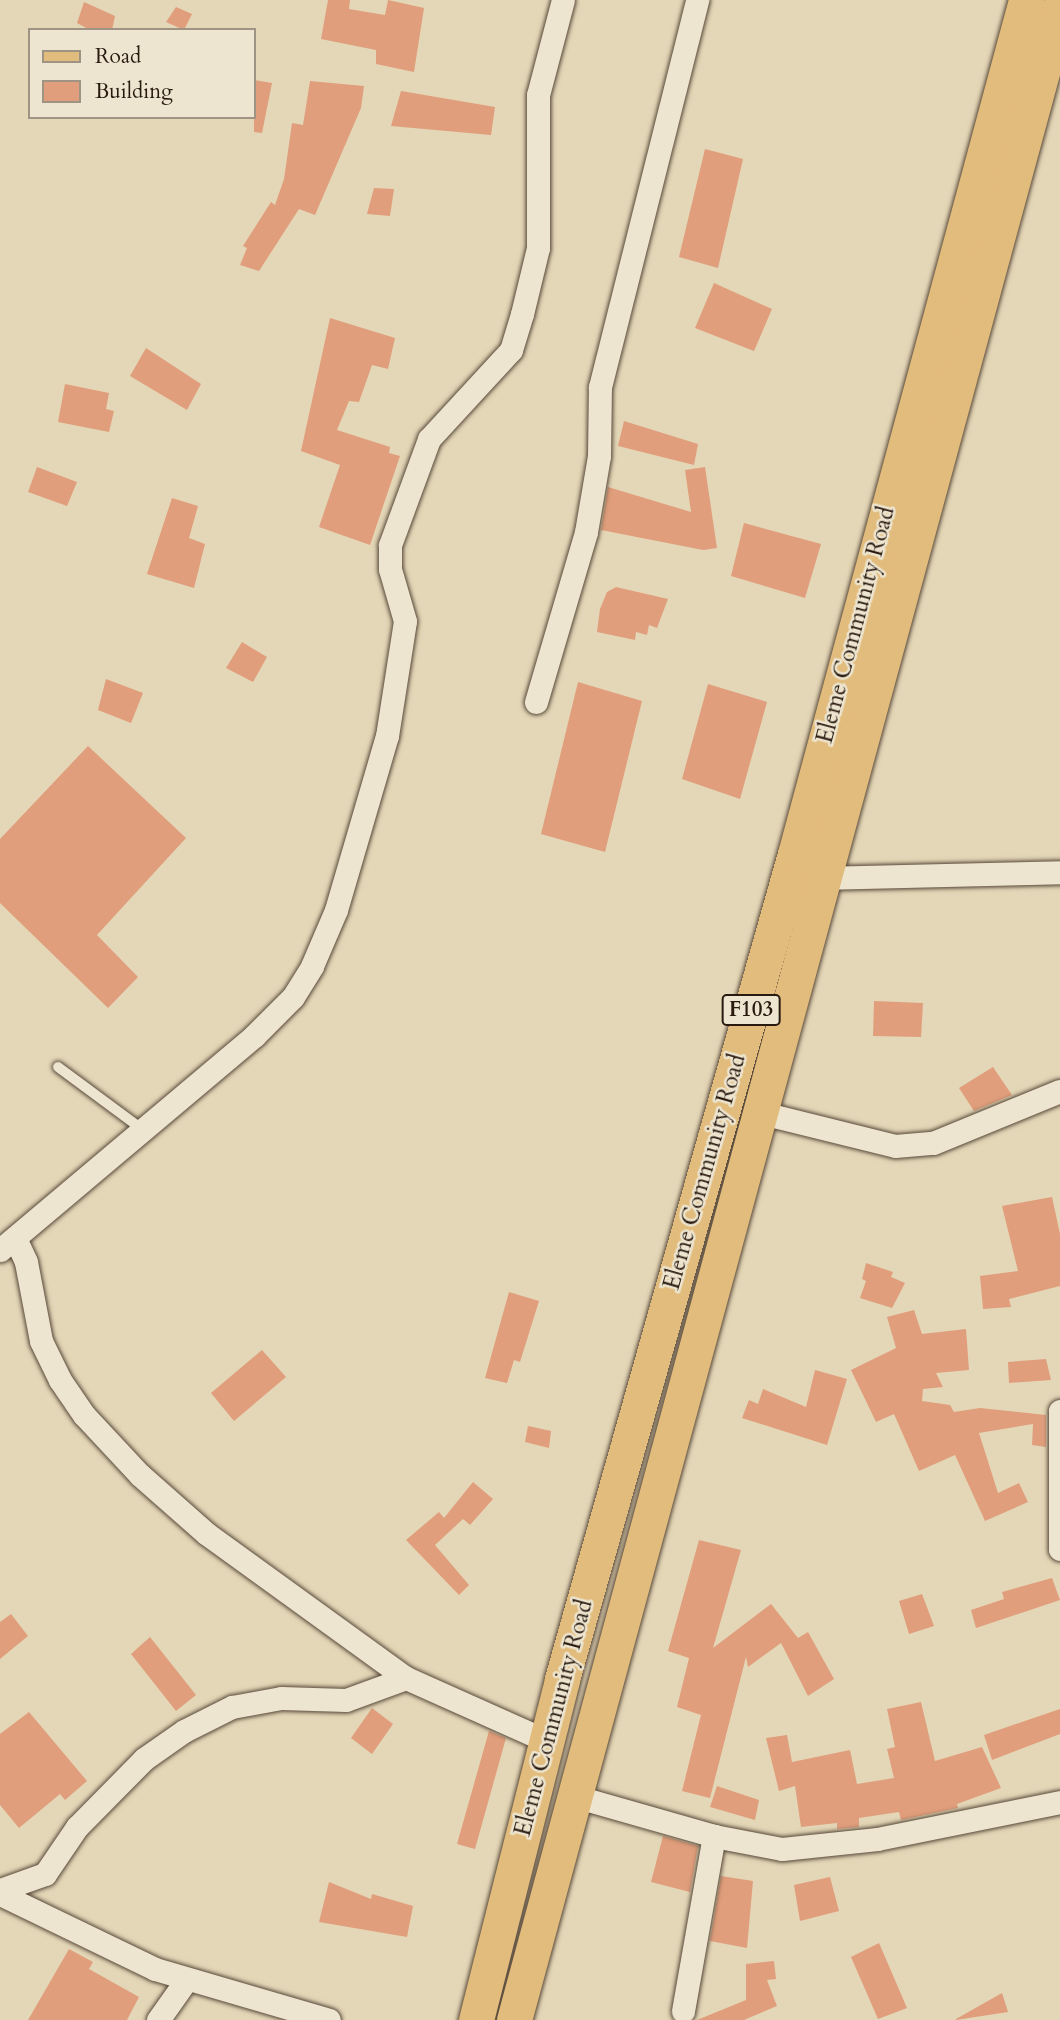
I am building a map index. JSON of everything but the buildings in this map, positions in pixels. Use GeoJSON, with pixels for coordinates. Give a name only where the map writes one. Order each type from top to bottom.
{"type":"FeatureCollection","features":[{"type":"Feature","properties":{"kind":"main road","name":"Eleme Community Road"},"geometry":{"type":"LineString","coordinates":[[476,2020],[547,1741],[1023,2]]}},
{"type":"Feature","properties":{"kind":"main road","name":"Eleme Community Road"},"geometry":{"type":"LineString","coordinates":[[514,2020],[821,878],[1058,24]]}},
{"type":"Feature","properties":{"kind":"street"},"geometry":{"type":"LineString","coordinates":[[547,1741],[406,1678],[207,1534],[140,1475],[84,1415],[41,1341],[26,1262],[7,1245],[146,1132],[293,997],[336,910],[387,736],[402,642],[405,621],[390,569],[390,545],[429,439],[511,350],[522,314],[539,236],[538,95],[563,0]]}},
{"type":"Feature","properties":{"kind":"street"},"geometry":{"type":"LineString","coordinates":[[536,702],[586,532],[599,456],[600,387],[697,0]]}},
{"type":"Feature","properties":{"kind":"street"},"geometry":{"type":"LineString","coordinates":[[1023,2],[1058,24]]}},
{"type":"Feature","properties":{"kind":"street"},"geometry":{"type":"LineString","coordinates":[[821,878],[1060,872]]}},
{"type":"Feature","properties":{"kind":"street"},"geometry":{"type":"LineString","coordinates":[[758,1112],[895,1146],[933,1143],[1060,1091]]}},
{"type":"Feature","properties":{"kind":"street"},"geometry":{"type":"LineString","coordinates":[[1060,1411],[1060,1549]]}},
{"type":"Feature","properties":{"kind":"street"},"geometry":{"type":"LineString","coordinates":[[0,1892],[45,1874],[77,1827],[144,1759],[184,1731],[232,1707],[281,1698],[346,1700],[406,1678]]}},
{"type":"Feature","properties":{"kind":"street"},"geometry":{"type":"LineString","coordinates":[[574,1796],[714,1836],[782,1849],[877,1839],[1060,1802]]}},
{"type":"Feature","properties":{"kind":"street"},"geometry":{"type":"LineString","coordinates":[[683,2011],[714,1836]]}},
{"type":"Feature","properties":{"kind":"street"},"geometry":{"type":"LineString","coordinates":[[0,1892],[155,1969],[329,2020]]}},
{"type":"Feature","properties":{"kind":"street"},"geometry":{"type":"LineString","coordinates":[[159,2020],[187,1979]]}},
{"type":"Feature","properties":{"kind":"lane"},"geometry":{"type":"LineString","coordinates":[[58,1067],[146,1132]]}}]}
